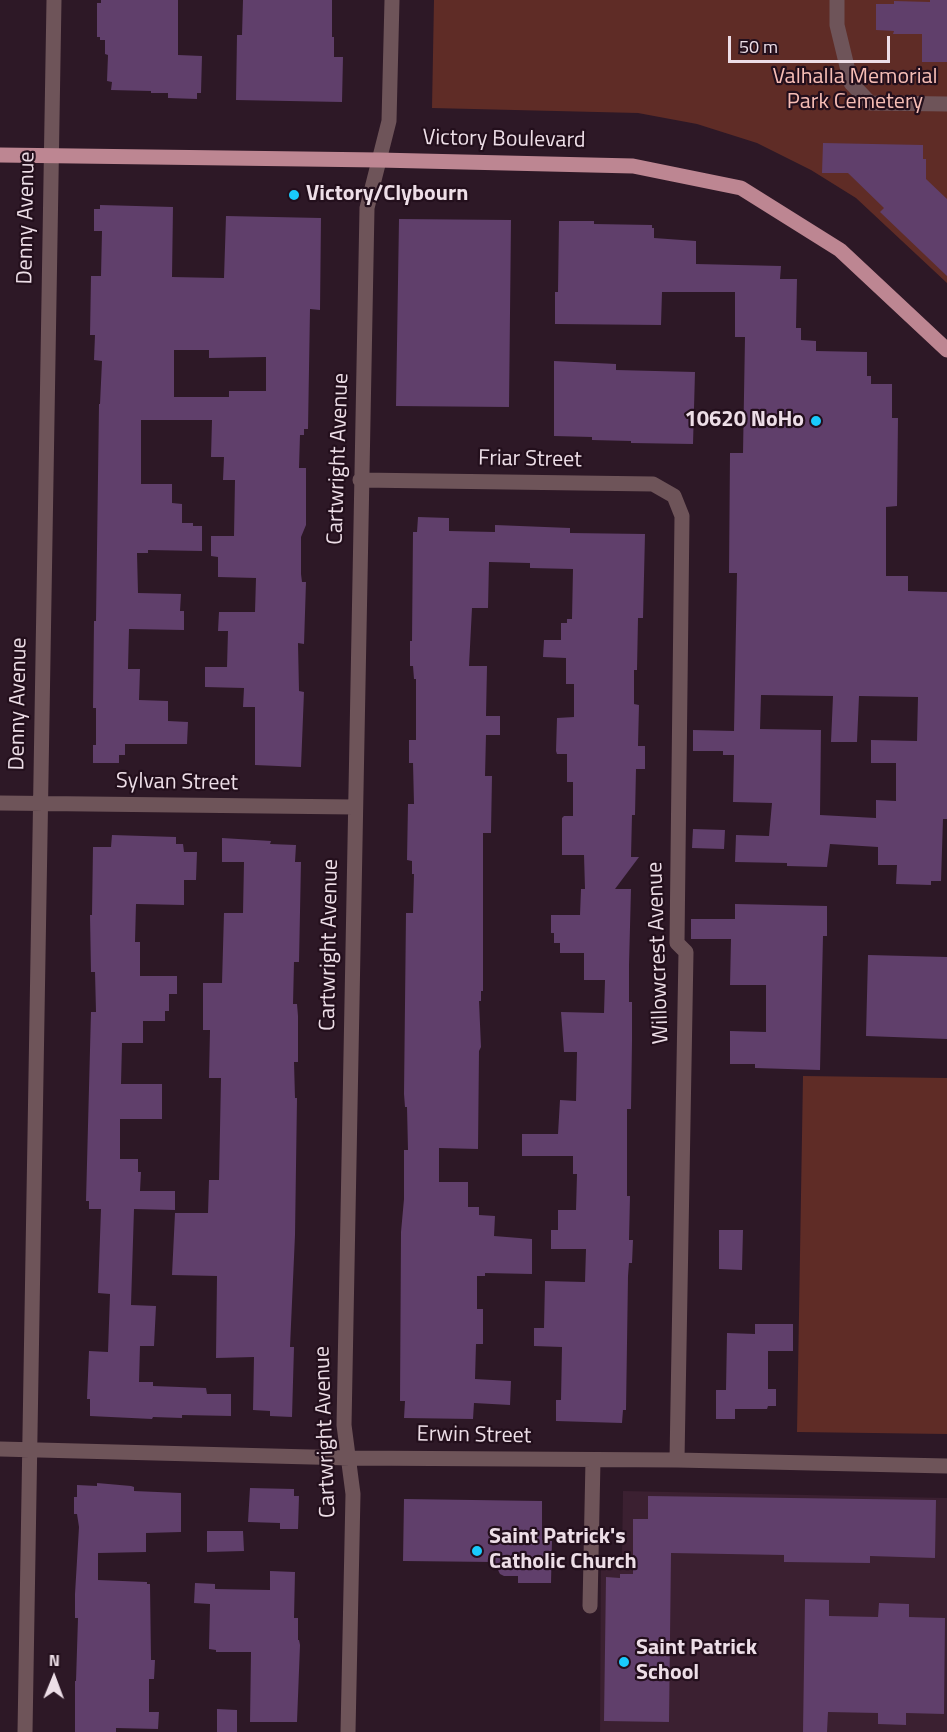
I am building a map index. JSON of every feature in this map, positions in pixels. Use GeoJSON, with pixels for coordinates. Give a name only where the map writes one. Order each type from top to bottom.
{"type":"FeatureCollection","features":[{"type":"Feature","properties":{"kind":"main road","name":"Victory Boulevard"},"geometry":{"type":"LineString","coordinates":[[0,155],[633,166],[741,188],[840,250],[947,350]]}},
{"type":"Feature","properties":{"kind":"street","name":"Denny Avenue"},"geometry":{"type":"LineString","coordinates":[[25,1732],[54,0]]}},
{"type":"Feature","properties":{"kind":"street","name":"Cartwright Avenue"},"geometry":{"type":"LineString","coordinates":[[348,1732],[353,1494],[344,1425],[360,480],[364,411],[367,208],[389,121],[392,0]]}},
{"type":"Feature","properties":{"kind":"street"},"geometry":{"type":"LineString","coordinates":[[837,0],[837,25],[851,83],[870,103],[947,104]]}},
{"type":"Feature","properties":{"kind":"street","name":"Friar Street"},"geometry":{"type":"LineString","coordinates":[[360,480],[653,484],[674,496],[682,516]]}},
{"type":"Feature","properties":{"kind":"street","name":"Willowcrest Avenue"},"geometry":{"type":"LineString","coordinates":[[677,1460],[686,952],[677,943],[682,516]]}},
{"type":"Feature","properties":{"kind":"street","name":"Sylvan Street"},"geometry":{"type":"LineString","coordinates":[[0,803],[354,807]]}},
{"type":"Feature","properties":{"kind":"street","name":"Erwin Street"},"geometry":{"type":"LineString","coordinates":[[0,1449],[350,1458],[677,1460],[947,1466]]}},
{"type":"Feature","properties":{"kind":"street"},"geometry":{"type":"LineString","coordinates":[[590,1606],[592,1460]]}},
{"type":"Feature","properties":{"kind":"shaded area"},"geometry":{"type":"Polygon","coordinates":[[[623,1491],[947,1498],[947,1732],[600,1732],[601,1555],[622,1555],[623,1491]]]}},
{"type":"Feature","properties":{"kind":"green space","name":"Valhalla Memorial Park Cemetery"},"geometry":{"type":"Polygon","coordinates":[[[434,0],[947,0],[947,283],[856,198],[811,170],[757,143],[697,124],[638,113],[432,108],[434,0]]]}},
{"type":"Feature","properties":{"kind":"green space"},"geometry":{"type":"Polygon","coordinates":[[[803,1076],[947,1078],[947,1434],[797,1432],[803,1076]]]}},
{"type":"Feature","properties":{"kind":"building"},"geometry":{"type":"Polygon","coordinates":[[[101,0],[178,0],[178,55],[202,56],[201,93],[197,93],[197,99],[168,98],[168,93],[151,93],[151,91],[111,90],[112,82],[107,81],[108,55],[105,54],[105,40],[97,37],[97,3],[101,3],[101,0]]]}},
{"type":"Feature","properties":{"kind":"building"},"geometry":{"type":"Polygon","coordinates":[[[243,0],[332,0],[334,57],[343,57],[342,102],[236,100],[237,35],[242,35],[243,0]]]}},
{"type":"Feature","properties":{"kind":"building"},"geometry":{"type":"Polygon","coordinates":[[[930,0],[947,0],[947,62],[922,62],[922,34],[893,34],[894,31],[876,30],[876,4],[894,4],[894,1],[930,2],[930,0]]]}},
{"type":"Feature","properties":{"kind":"building"},"geometry":{"type":"Polygon","coordinates":[[[823,143],[923,145],[926,179],[947,199],[947,276],[880,212],[884,208],[848,173],[822,173],[823,143]]]}},
{"type":"Feature","properties":{"kind":"building"},"geometry":{"type":"Polygon","coordinates":[[[100,205],[173,207],[172,277],[224,278],[226,216],[321,218],[320,310],[310,309],[308,429],[304,429],[304,435],[300,435],[299,468],[306,468],[306,525],[301,537],[301,574],[302,582],[306,582],[304,644],[298,643],[299,691],[304,692],[301,767],[255,765],[255,707],[243,707],[244,688],[205,687],[205,667],[227,667],[228,631],[218,631],[219,612],[255,612],[256,578],[218,577],[218,557],[211,556],[211,536],[234,536],[235,480],[223,480],[224,457],[211,457],[212,420],[141,420],[141,484],[172,484],[172,503],[182,504],[182,523],[202,526],[202,551],[148,550],[148,553],[137,553],[138,593],[181,594],[180,611],[184,611],[184,630],[129,629],[128,669],[140,669],[139,700],[168,701],[168,721],[188,722],[187,744],[125,744],[125,755],[119,755],[119,763],[93,763],[93,745],[96,745],[96,708],[93,708],[94,621],[96,621],[99,404],[102,361],[94,360],[95,335],[90,335],[91,276],[101,276],[102,231],[94,231],[94,209],[100,209],[100,205]],[[174,350],[174,397],[229,397],[229,391],[266,391],[266,357],[209,358],[209,350],[174,350]]]}},
{"type":"Feature","properties":{"kind":"building"},"geometry":{"type":"Polygon","coordinates":[[[399,219],[511,220],[509,407],[396,406],[399,219]]]}},
{"type":"Feature","properties":{"kind":"building"},"geometry":{"type":"Polygon","coordinates":[[[559,221],[652,225],[654,238],[696,241],[696,264],[781,266],[780,279],[797,279],[796,328],[801,328],[801,340],[816,341],[816,351],[867,352],[867,376],[871,376],[871,384],[892,384],[892,418],[898,418],[897,506],[886,507],[886,576],[908,576],[908,591],[947,592],[947,819],[943,819],[941,881],[931,881],[931,885],[896,884],[897,865],[878,865],[878,847],[830,844],[827,867],[787,866],[787,863],[735,862],[736,835],[769,836],[772,803],[733,802],[734,755],[723,755],[723,751],[693,751],[693,730],[734,731],[737,573],[729,573],[730,453],[743,453],[745,337],[735,337],[735,292],[662,292],[661,325],[555,324],[555,292],[558,292],[559,221]],[[761,695],[760,729],[821,730],[820,815],[876,818],[876,800],[896,801],[896,763],[871,763],[871,740],[917,741],[918,697],[859,696],[857,742],[831,742],[833,696],[761,695]]]}},
{"type":"Feature","properties":{"kind":"building"},"geometry":{"type":"Polygon","coordinates":[[[554,361],[616,364],[616,370],[695,372],[693,444],[631,443],[631,441],[592,440],[592,437],[554,436],[554,361]]]}},
{"type":"Feature","properties":{"kind":"building"},"geometry":{"type":"Polygon","coordinates":[[[418,517],[449,518],[449,531],[495,532],[495,525],[570,528],[570,533],[645,534],[643,618],[638,618],[637,670],[634,670],[634,704],[639,705],[638,746],[645,746],[645,769],[636,769],[635,815],[632,815],[631,857],[639,857],[615,889],[631,889],[629,1002],[632,1002],[632,1041],[631,1109],[627,1109],[627,1196],[630,1196],[629,1240],[633,1240],[632,1263],[629,1263],[628,1276],[626,1410],[623,1410],[622,1423],[556,1421],[556,1400],[561,1400],[562,1347],[534,1346],[534,1328],[544,1328],[545,1281],[585,1282],[586,1249],[551,1249],[551,1230],[558,1230],[558,1210],[576,1210],[577,1174],[573,1174],[573,1156],[522,1156],[522,1134],[558,1134],[560,1100],[576,1101],[577,1052],[564,1052],[561,1012],[604,1013],[605,980],[584,980],[584,953],[560,953],[560,943],[554,943],[554,933],[551,933],[551,915],[580,915],[581,889],[585,889],[584,855],[562,855],[562,818],[573,816],[573,782],[567,782],[567,754],[557,754],[556,751],[557,718],[574,717],[574,684],[566,684],[566,658],[543,657],[544,640],[561,640],[561,623],[567,623],[567,619],[572,619],[573,569],[530,568],[530,563],[489,562],[488,608],[472,608],[469,666],[487,666],[486,716],[500,716],[500,735],[486,735],[485,776],[492,776],[491,833],[483,833],[483,991],[481,991],[481,1001],[479,1001],[481,1047],[479,1051],[478,1149],[439,1148],[439,1182],[468,1182],[468,1207],[479,1207],[479,1215],[495,1216],[494,1236],[532,1239],[532,1274],[485,1273],[485,1276],[477,1276],[477,1309],[483,1309],[483,1344],[476,1344],[475,1379],[511,1381],[510,1405],[474,1403],[473,1419],[404,1418],[405,1401],[400,1401],[401,1232],[404,1150],[408,1150],[407,1107],[405,1107],[404,1094],[406,913],[413,913],[414,874],[412,874],[412,861],[407,860],[408,804],[414,804],[413,763],[409,763],[409,740],[416,740],[416,679],[414,679],[413,666],[410,666],[410,641],[412,641],[413,532],[417,532],[418,517]]]}},
{"type":"Feature","properties":{"kind":"building"},"geometry":{"type":"Polygon","coordinates":[[[693,829],[725,830],[724,849],[692,848],[693,829]]]}},
{"type":"Feature","properties":{"kind":"building"},"geometry":{"type":"Polygon","coordinates":[[[112,835],[176,837],[176,844],[183,844],[184,852],[197,852],[196,880],[184,880],[184,905],[136,904],[135,942],[140,942],[140,976],[177,976],[177,994],[169,994],[169,1011],[165,1011],[165,1021],[143,1021],[143,1043],[122,1043],[121,1084],[162,1084],[162,1119],[120,1119],[120,1159],[138,1159],[138,1172],[141,1172],[140,1191],[175,1191],[175,1210],[134,1209],[131,1305],[156,1306],[154,1346],[140,1346],[139,1382],[153,1382],[153,1386],[206,1388],[207,1394],[231,1394],[231,1416],[182,1415],[182,1418],[153,1417],[152,1419],[90,1416],[90,1399],[87,1399],[89,1351],[108,1352],[110,1294],[98,1293],[101,1209],[89,1209],[89,1201],[86,1201],[91,1012],[96,1012],[95,972],[91,972],[90,915],[92,915],[93,847],[111,847],[112,835]]]}},
{"type":"Feature","properties":{"kind":"building"},"geometry":{"type":"Polygon","coordinates":[[[222,838],[296,845],[295,862],[301,862],[299,962],[294,962],[293,1004],[297,1004],[298,1062],[294,1062],[295,1098],[297,1098],[295,1235],[290,1347],[294,1347],[292,1417],[270,1416],[270,1411],[253,1410],[254,1357],[216,1358],[217,1276],[172,1275],[175,1213],[208,1213],[209,1180],[219,1180],[221,1078],[209,1078],[210,1030],[203,1030],[203,983],[222,983],[224,913],[243,913],[244,862],[222,862],[222,838]]]}},
{"type":"Feature","properties":{"kind":"building"},"geometry":{"type":"Polygon","coordinates":[[[735,904],[827,906],[827,936],[823,936],[820,1070],[755,1068],[755,1064],[730,1064],[730,1031],[766,1032],[766,985],[730,985],[731,939],[691,939],[691,919],[735,919],[735,904]]]}},
{"type":"Feature","properties":{"kind":"building"},"geometry":{"type":"Polygon","coordinates":[[[868,955],[947,957],[947,1039],[866,1036],[868,955]]]}},
{"type":"Feature","properties":{"kind":"building"},"geometry":{"type":"Polygon","coordinates":[[[719,1230],[743,1230],[742,1270],[719,1269],[719,1230]]]}},
{"type":"Feature","properties":{"kind":"building"},"geometry":{"type":"Polygon","coordinates":[[[755,1324],[793,1324],[793,1351],[768,1351],[768,1389],[776,1389],[776,1406],[768,1406],[767,1409],[735,1409],[735,1419],[716,1419],[716,1390],[726,1390],[727,1333],[755,1334],[755,1324]]]}},
{"type":"Feature","properties":{"kind":"building"},"geometry":{"type":"Polygon","coordinates":[[[97,1483],[131,1486],[134,1487],[134,1491],[181,1493],[181,1532],[146,1533],[146,1552],[98,1553],[98,1580],[150,1584],[151,1660],[155,1660],[154,1679],[149,1679],[149,1712],[159,1712],[158,1729],[116,1728],[116,1732],[75,1732],[78,1618],[75,1618],[75,1594],[79,1527],[77,1514],[74,1514],[74,1497],[77,1497],[77,1485],[97,1486],[97,1483]]]}},
{"type":"Feature","properties":{"kind":"building"},"geometry":{"type":"Polygon","coordinates":[[[250,1488],[294,1489],[294,1496],[299,1496],[298,1529],[280,1529],[280,1523],[248,1522],[250,1488]]]}},
{"type":"Feature","properties":{"kind":"building"},"geometry":{"type":"Polygon","coordinates":[[[648,1496],[936,1500],[935,1558],[870,1556],[870,1563],[784,1562],[784,1555],[671,1553],[669,1722],[604,1721],[606,1577],[620,1578],[620,1574],[633,1574],[633,1519],[648,1519],[648,1496]]]}},
{"type":"Feature","properties":{"kind":"building","name":"Saint Patrick's Catholic Church"},"geometry":{"type":"Polygon","coordinates":[[[404,1499],[542,1501],[542,1540],[552,1541],[551,1583],[518,1583],[518,1576],[500,1574],[494,1562],[403,1561],[404,1499]]]}},
{"type":"Feature","properties":{"kind":"building"},"geometry":{"type":"Polygon","coordinates":[[[207,1531],[243,1531],[244,1551],[207,1552],[207,1531]]]}},
{"type":"Feature","properties":{"kind":"building"},"geometry":{"type":"Polygon","coordinates":[[[270,1571],[295,1572],[294,1618],[298,1618],[300,1645],[297,1722],[250,1722],[251,1652],[216,1652],[216,1650],[209,1649],[210,1604],[194,1603],[195,1583],[215,1584],[215,1589],[270,1590],[270,1571]]]}},
{"type":"Feature","properties":{"kind":"building"},"geometry":{"type":"Polygon","coordinates":[[[805,1599],[829,1600],[829,1616],[878,1617],[879,1603],[909,1604],[909,1617],[945,1618],[944,1714],[906,1713],[906,1725],[878,1724],[878,1713],[828,1712],[827,1732],[803,1732],[805,1599]]]}},
{"type":"Feature","properties":{"kind":"building"},"geometry":{"type":"Polygon","coordinates":[[[217,1709],[237,1710],[237,1732],[217,1732],[217,1709]]]}},
{"type":"Feature","properties":{"kind":"place","name":"Victory/Clybourn"},"geometry":{"type":"Point","coordinates":[294,195]}},
{"type":"Feature","properties":{"kind":"place","name":"10620 NoHo"},"geometry":{"type":"Point","coordinates":[816,421]}},
{"type":"Feature","properties":{"kind":"place","name":"Saint Patrick's Catholic Church"},"geometry":{"type":"Point","coordinates":[477,1551]}},
{"type":"Feature","properties":{"kind":"place","name":"Saint Patrick School"},"geometry":{"type":"Point","coordinates":[624,1662]}}]}
